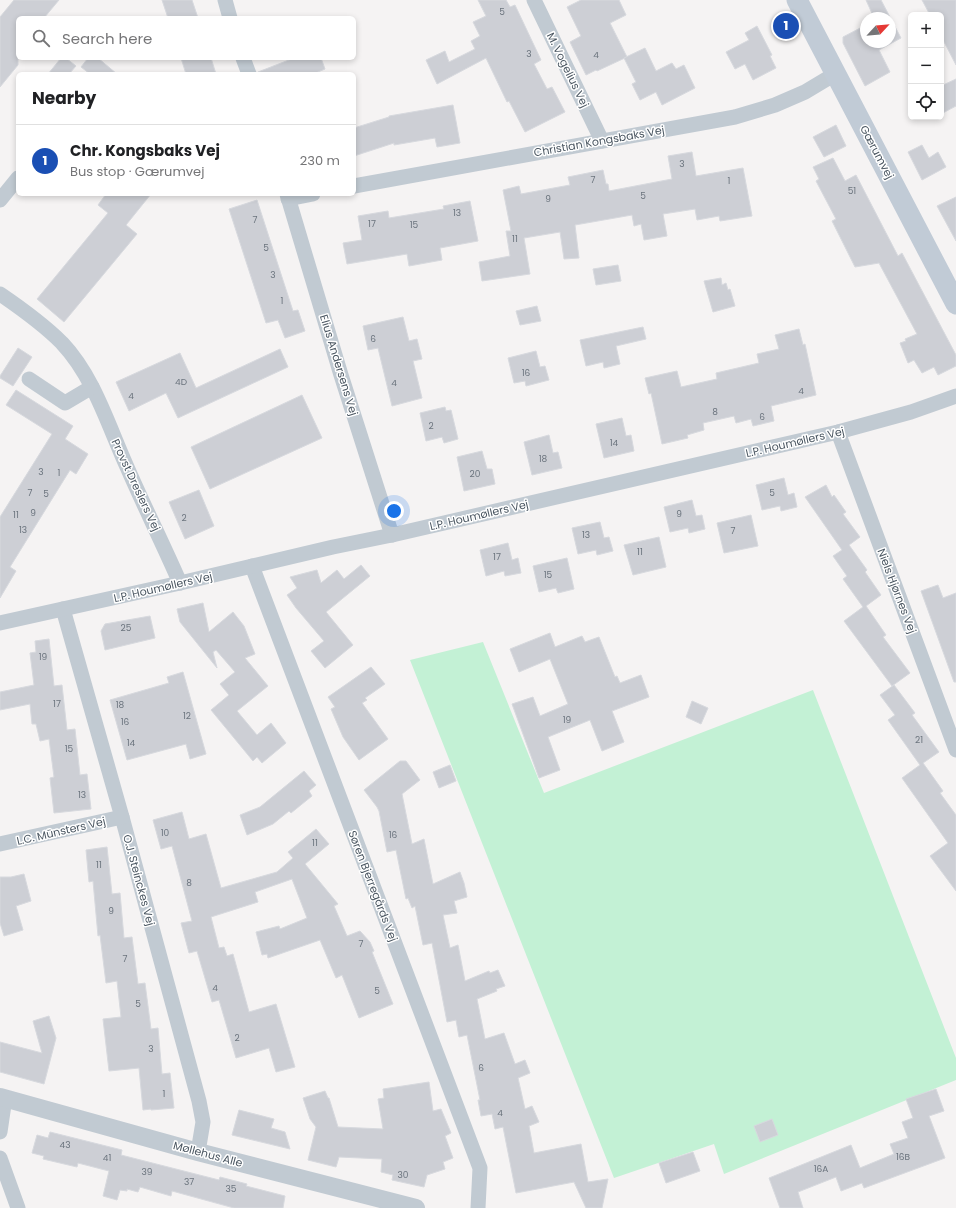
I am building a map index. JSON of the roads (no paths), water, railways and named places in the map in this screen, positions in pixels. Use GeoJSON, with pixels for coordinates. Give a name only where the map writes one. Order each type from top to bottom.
{"type":"FeatureCollection","features":[{"type":"Feature","properties":{"kind":"main road","name":"Gærumvej"},"geometry":{"type":"LineString","coordinates":[[797,0],[956,304]]}},
{"type":"Feature","properties":{"kind":"street"},"geometry":{"type":"LineString","coordinates":[[225,0],[229,16]]}},
{"type":"Feature","properties":{"kind":"street","name":"M. Vogelius Vej"},"geometry":{"type":"LineString","coordinates":[[534,0],[602,140]]}},
{"type":"Feature","properties":{"kind":"street"},"geometry":{"type":"LineString","coordinates":[[244,60],[248,72]]}},
{"type":"Feature","properties":{"kind":"street","name":"Christian Kongsbaks Vej"},"geometry":{"type":"LineString","coordinates":[[356,186],[735,117],[775,105],[805,92],[835,74]]}},
{"type":"Feature","properties":{"kind":"street"},"geometry":{"type":"LineString","coordinates":[[0,200],[16,180]]}},
{"type":"Feature","properties":{"kind":"street","name":"Elius Andersens Vej"},"geometry":{"type":"LineString","coordinates":[[288,196],[341,375],[392,535]]}},
{"type":"Feature","properties":{"kind":"street","name":"Provst Dreslers Vej"},"geometry":{"type":"LineString","coordinates":[[0,294],[31,315],[63,344],[81,367],[92,387],[180,583]]}},
{"type":"Feature","properties":{"kind":"street"},"geometry":{"type":"LineString","coordinates":[[29,379],[65,403],[92,387]]}},
{"type":"Feature","properties":{"kind":"street","name":"L.P. Houmøllers Vej"},"geometry":{"type":"LineString","coordinates":[[0,623],[333,547],[392,535],[838,432],[911,412],[956,396]]}},
{"type":"Feature","properties":{"kind":"street","name":"Niels Hjørnes Vej"},"geometry":{"type":"LineString","coordinates":[[838,432],[956,750]]}},
{"type":"Feature","properties":{"kind":"street","name":"Søren Bjerregårds Vej"},"geometry":{"type":"LineString","coordinates":[[252,566],[480,1168],[478,1208]]}},
{"type":"Feature","properties":{"kind":"street","name":"O.J. Steinckes Vej"},"geometry":{"type":"LineString","coordinates":[[64,609],[199,1101],[203,1122],[198,1152]]}},
{"type":"Feature","properties":{"kind":"street","name":"L.C. Münsters Vej"},"geometry":{"type":"LineString","coordinates":[[0,844],[122,817]]}},
{"type":"Feature","properties":{"kind":"street"},"geometry":{"type":"LineString","coordinates":[[0,1132],[2,1098]]}},
{"type":"Feature","properties":{"kind":"street","name":"Møllehus Alle"},"geometry":{"type":"LineString","coordinates":[[2,1098],[198,1152],[416,1208]]}},
{"type":"Feature","properties":{"kind":"street"},"geometry":{"type":"LineString","coordinates":[[0,1158],[18,1208]]}},
{"type":"Feature","properties":{"kind":"place","name":"Chr. Kongsbaks Vej"},"geometry":{"type":"Point","coordinates":[786,26]}}]}
